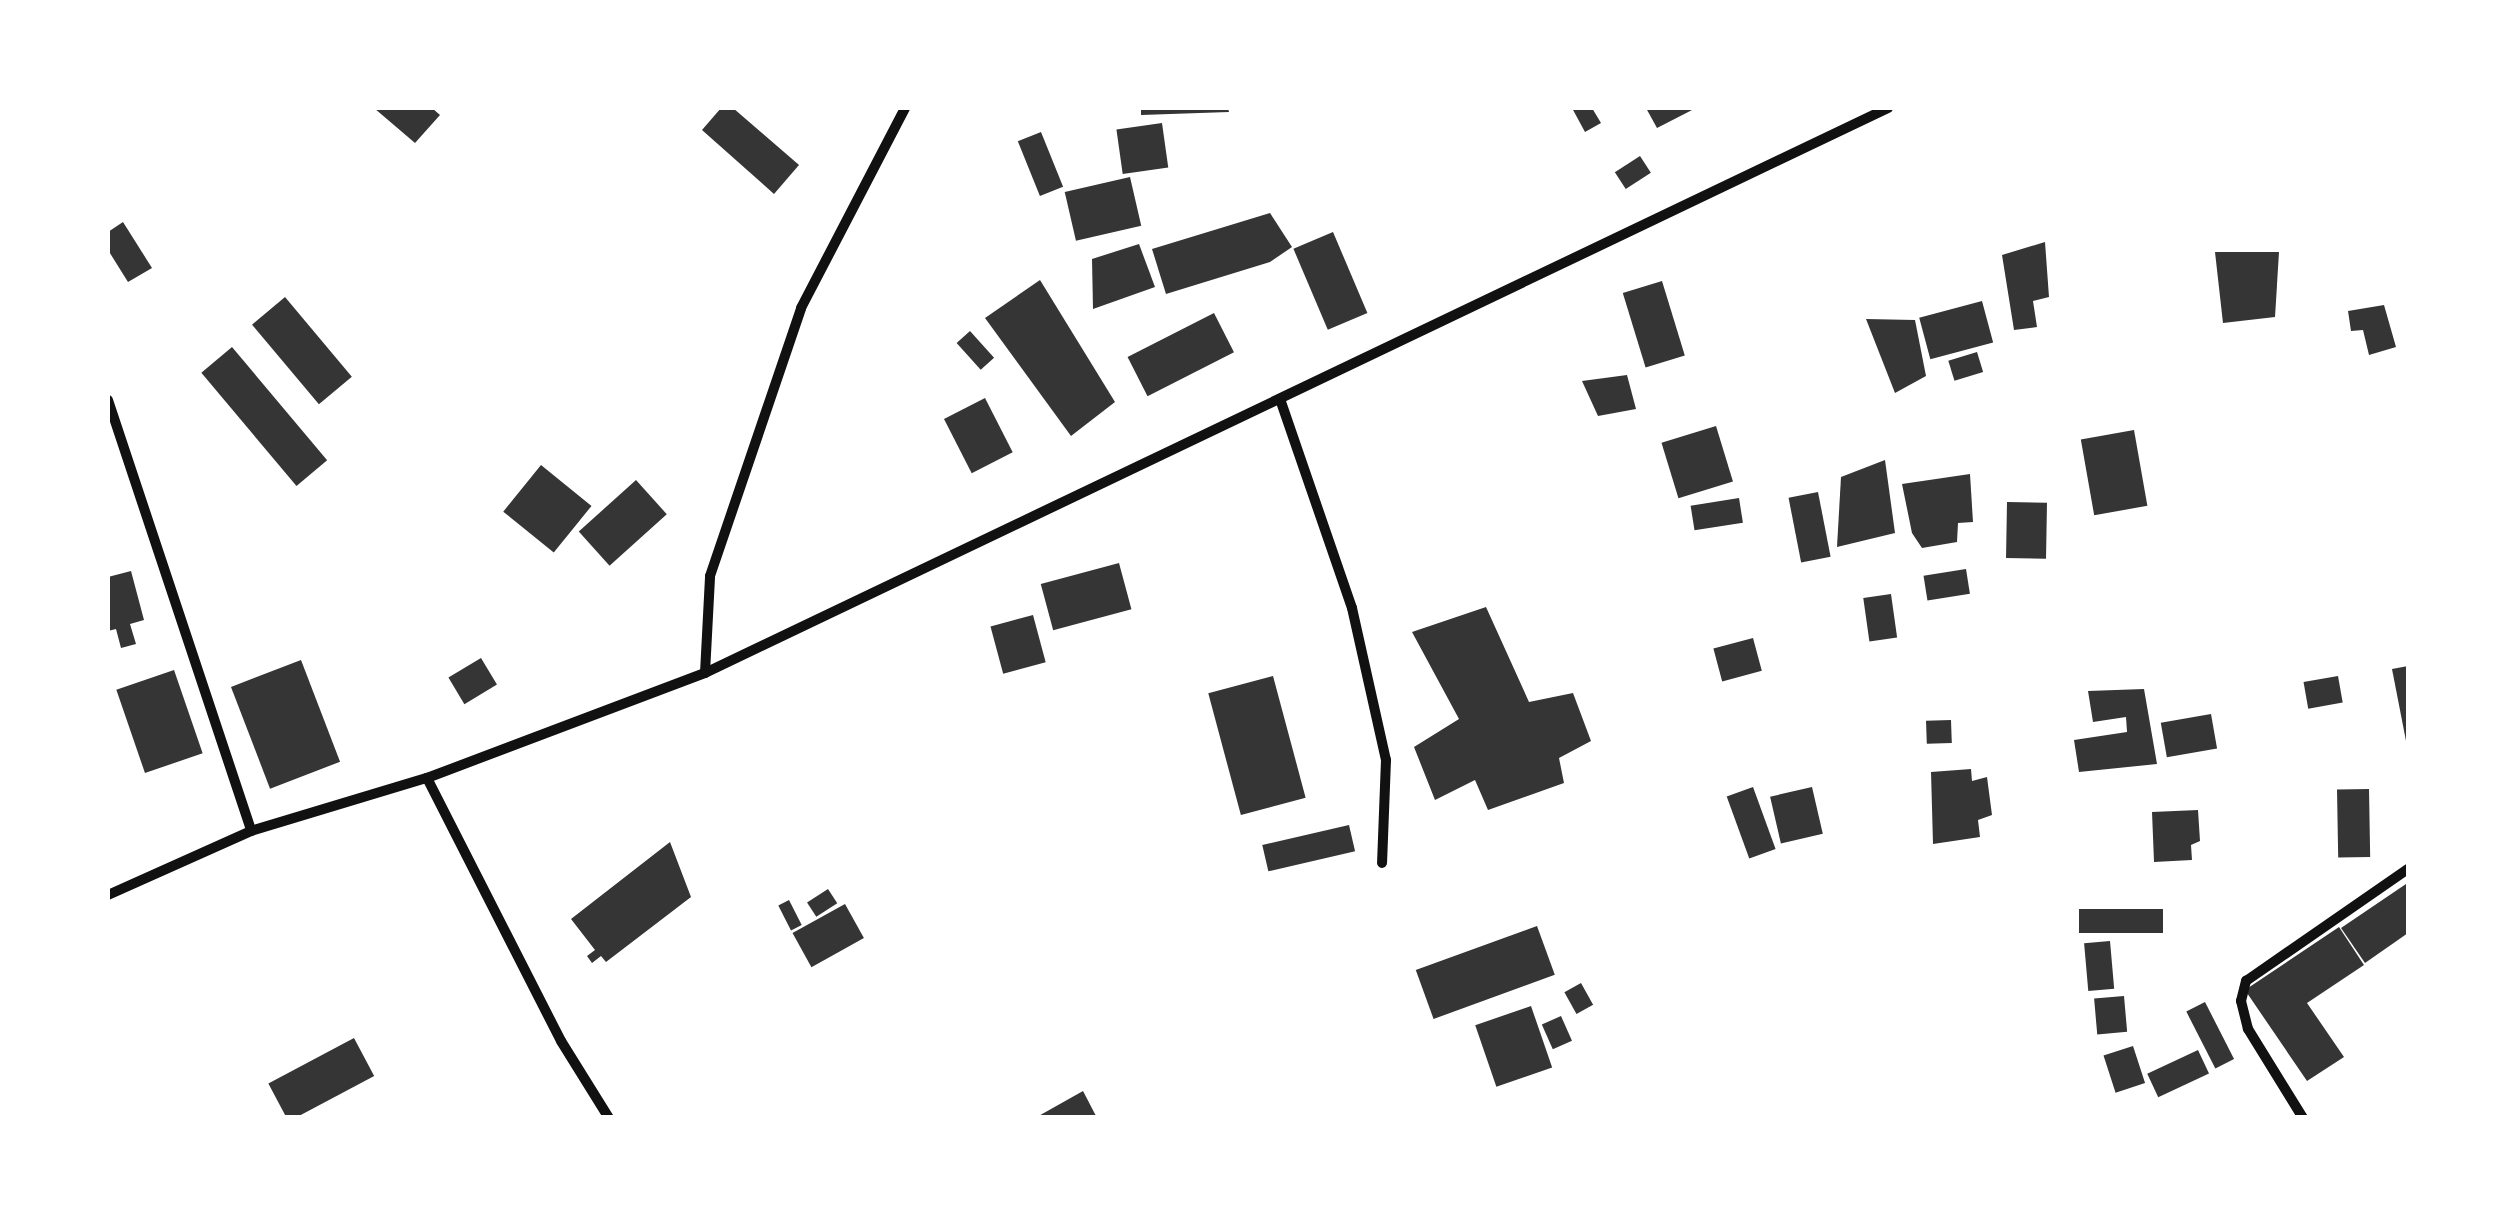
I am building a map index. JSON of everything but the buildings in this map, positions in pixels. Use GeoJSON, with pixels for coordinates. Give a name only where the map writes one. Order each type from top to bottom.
{"type":"FeatureCollection","features":[{"type":"Feature","properties":{"kind":"street"},"geometry":{"type":"LineString","coordinates":[[705,673],[710,576],[801,308],[906,108]]}},
{"type":"Feature","properties":{"kind":"street"},"geometry":{"type":"LineString","coordinates":[[108,895],[251,832],[427,778],[705,673],[1888,108]]}},
{"type":"Feature","properties":{"kind":"street"},"geometry":{"type":"LineString","coordinates":[[1280,398],[1357,627],[1386,760],[1382,863]]}},
{"type":"Feature","properties":{"kind":"street"},"geometry":{"type":"LineString","coordinates":[[108,400],[251,832]]}},
{"type":"Feature","properties":{"kind":"street"},"geometry":{"type":"LineString","coordinates":[[427,778],[560,1041],[609,1118]]}},
{"type":"Feature","properties":{"kind":"street"},"geometry":{"type":"LineString","coordinates":[[2303,1118],[2248,1029],[2240,1001],[2246,982],[2408,868]]}}]}
